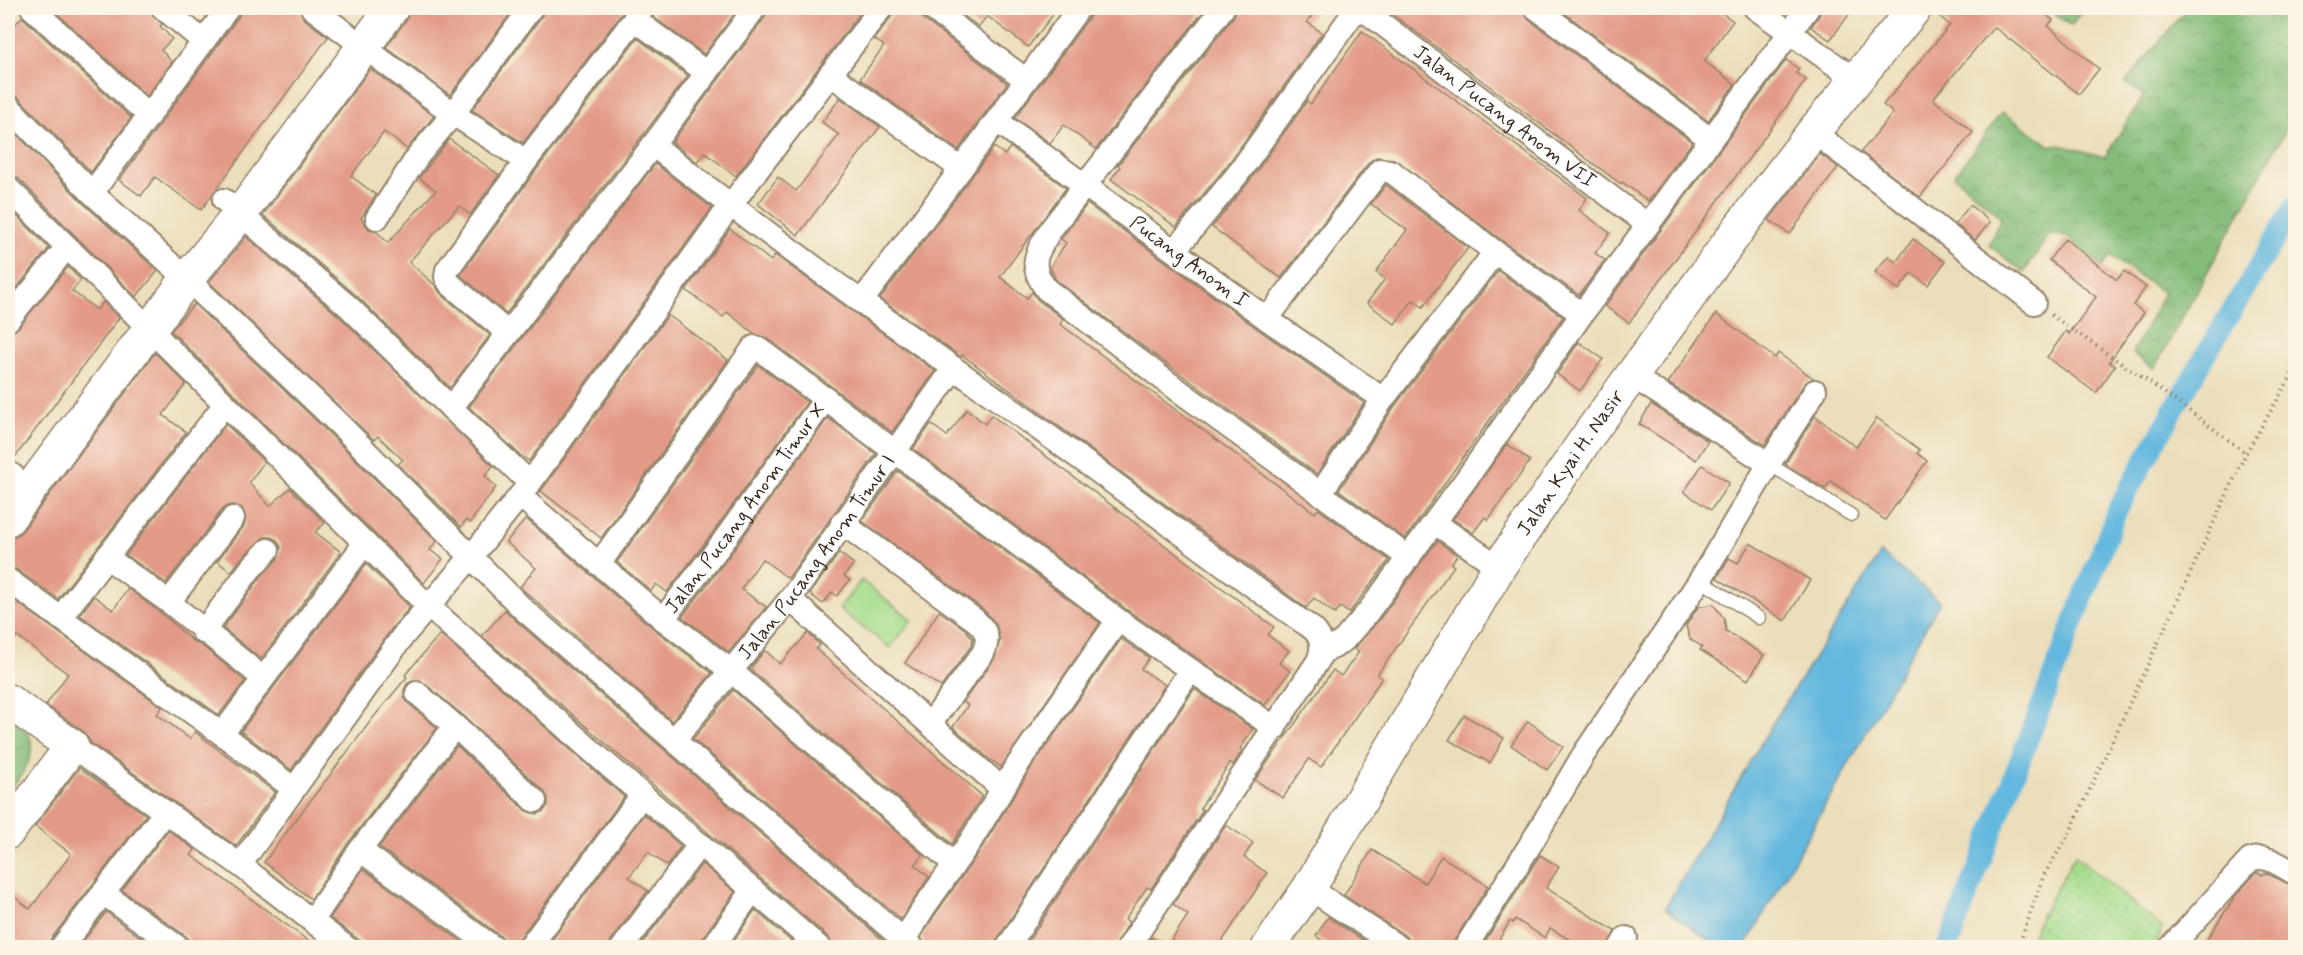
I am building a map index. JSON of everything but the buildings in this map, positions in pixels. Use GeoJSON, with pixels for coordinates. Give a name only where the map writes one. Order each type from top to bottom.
{"type":"FeatureCollection","features":[{"type":"Feature","properties":{"kind":"main road"},"geometry":{"type":"LineString","coordinates":[[355,40],[368,8]]}},
{"type":"Feature","properties":{"kind":"main road"},"geometry":{"type":"LineString","coordinates":[[8,519],[180,273],[233,206],[355,40],[392,8]]}},
{"type":"Feature","properties":{"kind":"main road","name":"Jalan Kyai H. Nasir"},"geometry":{"type":"LineString","coordinates":[[1268,948],[1309,888],[1499,567],[1590,434],[1740,227],[1855,79],[1915,8]]}},
{"type":"Feature","properties":{"kind":"main road"},"geometry":{"type":"LineString","coordinates":[[10,480],[144,323]]}},
{"type":"Feature","properties":{"kind":"main road"},"geometry":{"type":"LineString","coordinates":[[8,701],[66,741]]}},
{"type":"Feature","properties":{"kind":"main road"},"geometry":{"type":"LineString","coordinates":[[8,805],[66,741]]}},
{"type":"Feature","properties":{"kind":"main road"},"geometry":{"type":"LineString","coordinates":[[8,832],[66,741]]}},
{"type":"Feature","properties":{"kind":"street"},"geometry":{"type":"LineString","coordinates":[[32,8],[149,116]]}},
{"type":"Feature","properties":{"kind":"street"},"geometry":{"type":"LineString","coordinates":[[163,8],[203,42]]}},
{"type":"Feature","properties":{"kind":"street"},"geometry":{"type":"LineString","coordinates":[[92,193],[228,8]]}},
{"type":"Feature","properties":{"kind":"street"},"geometry":{"type":"LineString","coordinates":[[312,8],[453,114],[526,161]]}},
{"type":"Feature","properties":{"kind":"street"},"geometry":{"type":"LineString","coordinates":[[377,218],[418,156],[453,114],[531,8]]}},
{"type":"Feature","properties":{"kind":"street"},"geometry":{"type":"LineString","coordinates":[[451,408],[653,146],[755,8]]}},
{"type":"Feature","properties":{"kind":"street"},"geometry":{"type":"LineString","coordinates":[[240,865],[403,636],[525,490],[730,206],[881,8]]}},
{"type":"Feature","properties":{"kind":"street"},"geometry":{"type":"LineString","coordinates":[[931,8],[1026,80]]}},
{"type":"Feature","properties":{"kind":"street"},"geometry":{"type":"LineString","coordinates":[[861,302],[1079,8]]}},
{"type":"Feature","properties":{"kind":"street"},"geometry":{"type":"LineString","coordinates":[[1223,8],[1051,229],[1035,258],[1034,268],[1038,279],[1046,289],[1163,379],[1409,558]]}},
{"type":"Feature","properties":{"kind":"street"},"geometry":{"type":"LineString","coordinates":[[1175,250],[1237,175],[1359,8]]}},
{"type":"Feature","properties":{"kind":"street","name":"Jalan Pucang Anom VII"},"geometry":{"type":"LineString","coordinates":[[1359,8],[1648,225]]}},
{"type":"Feature","properties":{"kind":"street"},"geometry":{"type":"LineString","coordinates":[[1536,8],[1710,139]]}},
{"type":"Feature","properties":{"kind":"street"},"geometry":{"type":"LineString","coordinates":[[1755,8],[1855,79]]}},
{"type":"Feature","properties":{"kind":"street"},"geometry":{"type":"LineString","coordinates":[[1322,652],[1334,647],[1354,629],[1409,558],[1582,314],[1808,8]]}},
{"type":"Feature","properties":{"kind":"street"},"geometry":{"type":"LineString","coordinates":[[508,333],[450,284],[446,274],[526,161],[638,13],[707,73]]}},
{"type":"Feature","properties":{"kind":"street"},"geometry":{"type":"LineString","coordinates":[[830,74],[961,169]]}},
{"type":"Feature","properties":{"kind":"street"},"geometry":{"type":"LineString","coordinates":[[8,106],[92,193],[339,424],[523,609],[909,944],[954,864],[1002,789],[1118,620]]}},
{"type":"Feature","properties":{"kind":"street","name":"Pucang Anom I"},"geometry":{"type":"LineString","coordinates":[[997,121],[1267,319],[1383,399]]}},
{"type":"Feature","properties":{"kind":"street"},"geometry":{"type":"LineString","coordinates":[[1813,132],[2034,303]]}},
{"type":"Feature","properties":{"kind":"street"},"geometry":{"type":"LineString","coordinates":[[653,146],[730,206],[1080,458],[1320,636],[1322,652],[1318,661],[1128,948]]}},
{"type":"Feature","properties":{"kind":"street"},"geometry":{"type":"LineString","coordinates":[[1267,319],[1380,170],[1392,172],[1495,252],[1582,314]]}},
{"type":"Feature","properties":{"kind":"street"},"geometry":{"type":"LineString","coordinates":[[8,191],[428,606],[820,948]]}},
{"type":"Feature","properties":{"kind":"street"},"geometry":{"type":"LineString","coordinates":[[233,206],[349,307],[451,408],[525,490],[599,564],[663,619],[730,670],[954,864]]}},
{"type":"Feature","properties":{"kind":"street"},"geometry":{"type":"LineString","coordinates":[[8,320],[67,247]]}},
{"type":"Feature","properties":{"kind":"street"},"geometry":{"type":"LineString","coordinates":[[1320,494],[1383,399],[1495,252]]}},
{"type":"Feature","properties":{"kind":"street"},"geometry":{"type":"LineString","coordinates":[[599,564],[754,347],[826,398],[1118,620],[1275,728]]}},
{"type":"Feature","properties":{"kind":"street","name":"Jalan Pucang Anom Timur I"},"geometry":{"type":"LineString","coordinates":[[674,740],[790,599],[954,368]]}},
{"type":"Feature","properties":{"kind":"street"},"geometry":{"type":"LineString","coordinates":[[1632,376],[1769,464]]}},
{"type":"Feature","properties":{"kind":"street"},"geometry":{"type":"LineString","coordinates":[[1464,948],[1532,842],[1582,757],[1700,580],[1815,391]]}},
{"type":"Feature","properties":{"kind":"street","name":"Jalan Pucang Anom Timur X"},"geometry":{"type":"LineString","coordinates":[[663,619],[722,543],[826,398]]}},
{"type":"Feature","properties":{"kind":"street"},"geometry":{"type":"LineString","coordinates":[[60,618],[225,404]]}},
{"type":"Feature","properties":{"kind":"street"},"geometry":{"type":"LineString","coordinates":[[169,602],[233,518]]}},
{"type":"Feature","properties":{"kind":"street"},"geometry":{"type":"LineString","coordinates":[[842,523],[975,620],[986,633],[987,644],[983,653],[930,724]]}},
{"type":"Feature","properties":{"kind":"street"},"geometry":{"type":"LineString","coordinates":[[1435,523],[1499,567]]}},
{"type":"Feature","properties":{"kind":"street"},"geometry":{"type":"LineString","coordinates":[[222,734],[365,543]]}},
{"type":"Feature","properties":{"kind":"street"},"geometry":{"type":"LineString","coordinates":[[203,632],[251,568],[268,550]]}},
{"type":"Feature","properties":{"kind":"street"},"geometry":{"type":"LineString","coordinates":[[106,556],[169,602],[203,632],[263,678]]}},
{"type":"Feature","properties":{"kind":"street"},"geometry":{"type":"LineString","coordinates":[[8,580],[222,734],[294,789]]}},
{"type":"Feature","properties":{"kind":"street"},"geometry":{"type":"LineString","coordinates":[[790,599],[1002,789]]}},
{"type":"Feature","properties":{"kind":"street"},"geometry":{"type":"LineString","coordinates":[[1006,948],[1190,671]]}},
{"type":"Feature","properties":{"kind":"street"},"geometry":{"type":"LineString","coordinates":[[417,693],[536,801]]}},
{"type":"Feature","properties":{"kind":"street"},"geometry":{"type":"LineString","coordinates":[[312,921],[360,850],[456,726]]}},
{"type":"Feature","properties":{"kind":"street"},"geometry":{"type":"LineString","coordinates":[[66,741],[240,865],[346,948]]}},
{"type":"Feature","properties":{"kind":"street"},"geometry":{"type":"LineString","coordinates":[[529,948],[642,795]]}},
{"type":"Feature","properties":{"kind":"street"},"geometry":{"type":"LineString","coordinates":[[61,948],[165,812]]}},
{"type":"Feature","properties":{"kind":"street"},"geometry":{"type":"LineString","coordinates":[[622,948],[700,844]]}},
{"type":"Feature","properties":{"kind":"street"},"geometry":{"type":"LineString","coordinates":[[360,850],[494,948]]}},
{"type":"Feature","properties":{"kind":"street"},"geometry":{"type":"LineString","coordinates":[[2170,948],[2250,860],[2266,858],[2295,874]]}},
{"type":"Feature","properties":{"kind":"street"},"geometry":{"type":"LineString","coordinates":[[1309,888],[1400,948]]}},
{"type":"Feature","properties":{"kind":"street"},"geometry":{"type":"LineString","coordinates":[[712,948],[753,890]]}},
{"type":"Feature","properties":{"kind":"street"},"geometry":{"type":"LineString","coordinates":[[103,893],[173,946]]}},
{"type":"Feature","properties":{"kind":"lane"},"geometry":{"type":"LineString","coordinates":[[1769,464],[1851,515]]}},
{"type":"Feature","properties":{"kind":"lane"},"geometry":{"type":"LineString","coordinates":[[1700,580],[1759,618]]}},
{"type":"Feature","properties":{"kind":"path"},"geometry":{"type":"LineString","coordinates":[[2034,303],[2162,391],[2246,453]]}},
{"type":"Feature","properties":{"kind":"path"},"geometry":{"type":"LineString","coordinates":[[2018,948],[2044,875],[2070,832],[2246,453],[2295,368]]}},
{"type":"Feature","properties":{"kind":"green space"},"geometry":{"type":"Polygon","coordinates":[[[2047,8],[2085,8],[2071,26],[2047,8]]]}},
{"type":"Feature","properties":{"kind":"green space"},"geometry":{"type":"Polygon","coordinates":[[[2187,8],[2267,8],[2295,27],[2295,113],[2154,369],[2132,353],[2164,293],[2110,256],[2102,267],[2068,237],[2049,234],[2024,273],[1989,245],[2001,217],[1954,176],[2002,112],[2051,146],[2057,144],[2105,157],[2144,95],[2125,83],[2187,8]]]}},
{"type":"Feature","properties":{"kind":"green space"},"geometry":{"type":"Polygon","coordinates":[[[861,580],[912,620],[890,648],[839,609],[861,580]]]}},
{"type":"Feature","properties":{"kind":"green space"},"geometry":{"type":"Polygon","coordinates":[[[8,719],[27,733],[32,748],[23,772],[8,791],[8,719]]]}},
{"type":"Feature","properties":{"kind":"green space"},"geometry":{"type":"Polygon","coordinates":[[[2075,855],[2162,928],[2155,947],[2029,947],[2039,919],[2075,855]]]}},
{"type":"Feature","properties":{"kind":"water"},"geometry":{"type":"Polygon","coordinates":[[[1881,553],[1940,602],[1745,947],[1718,947],[1665,908],[1774,721],[1881,553]]]}},
{"type":"Feature","properties":{"kind":"waterway"},"geometry":{"type":"LineString","coordinates":[[1947,948],[2118,508],[2197,369],[2296,204]]}}]}
